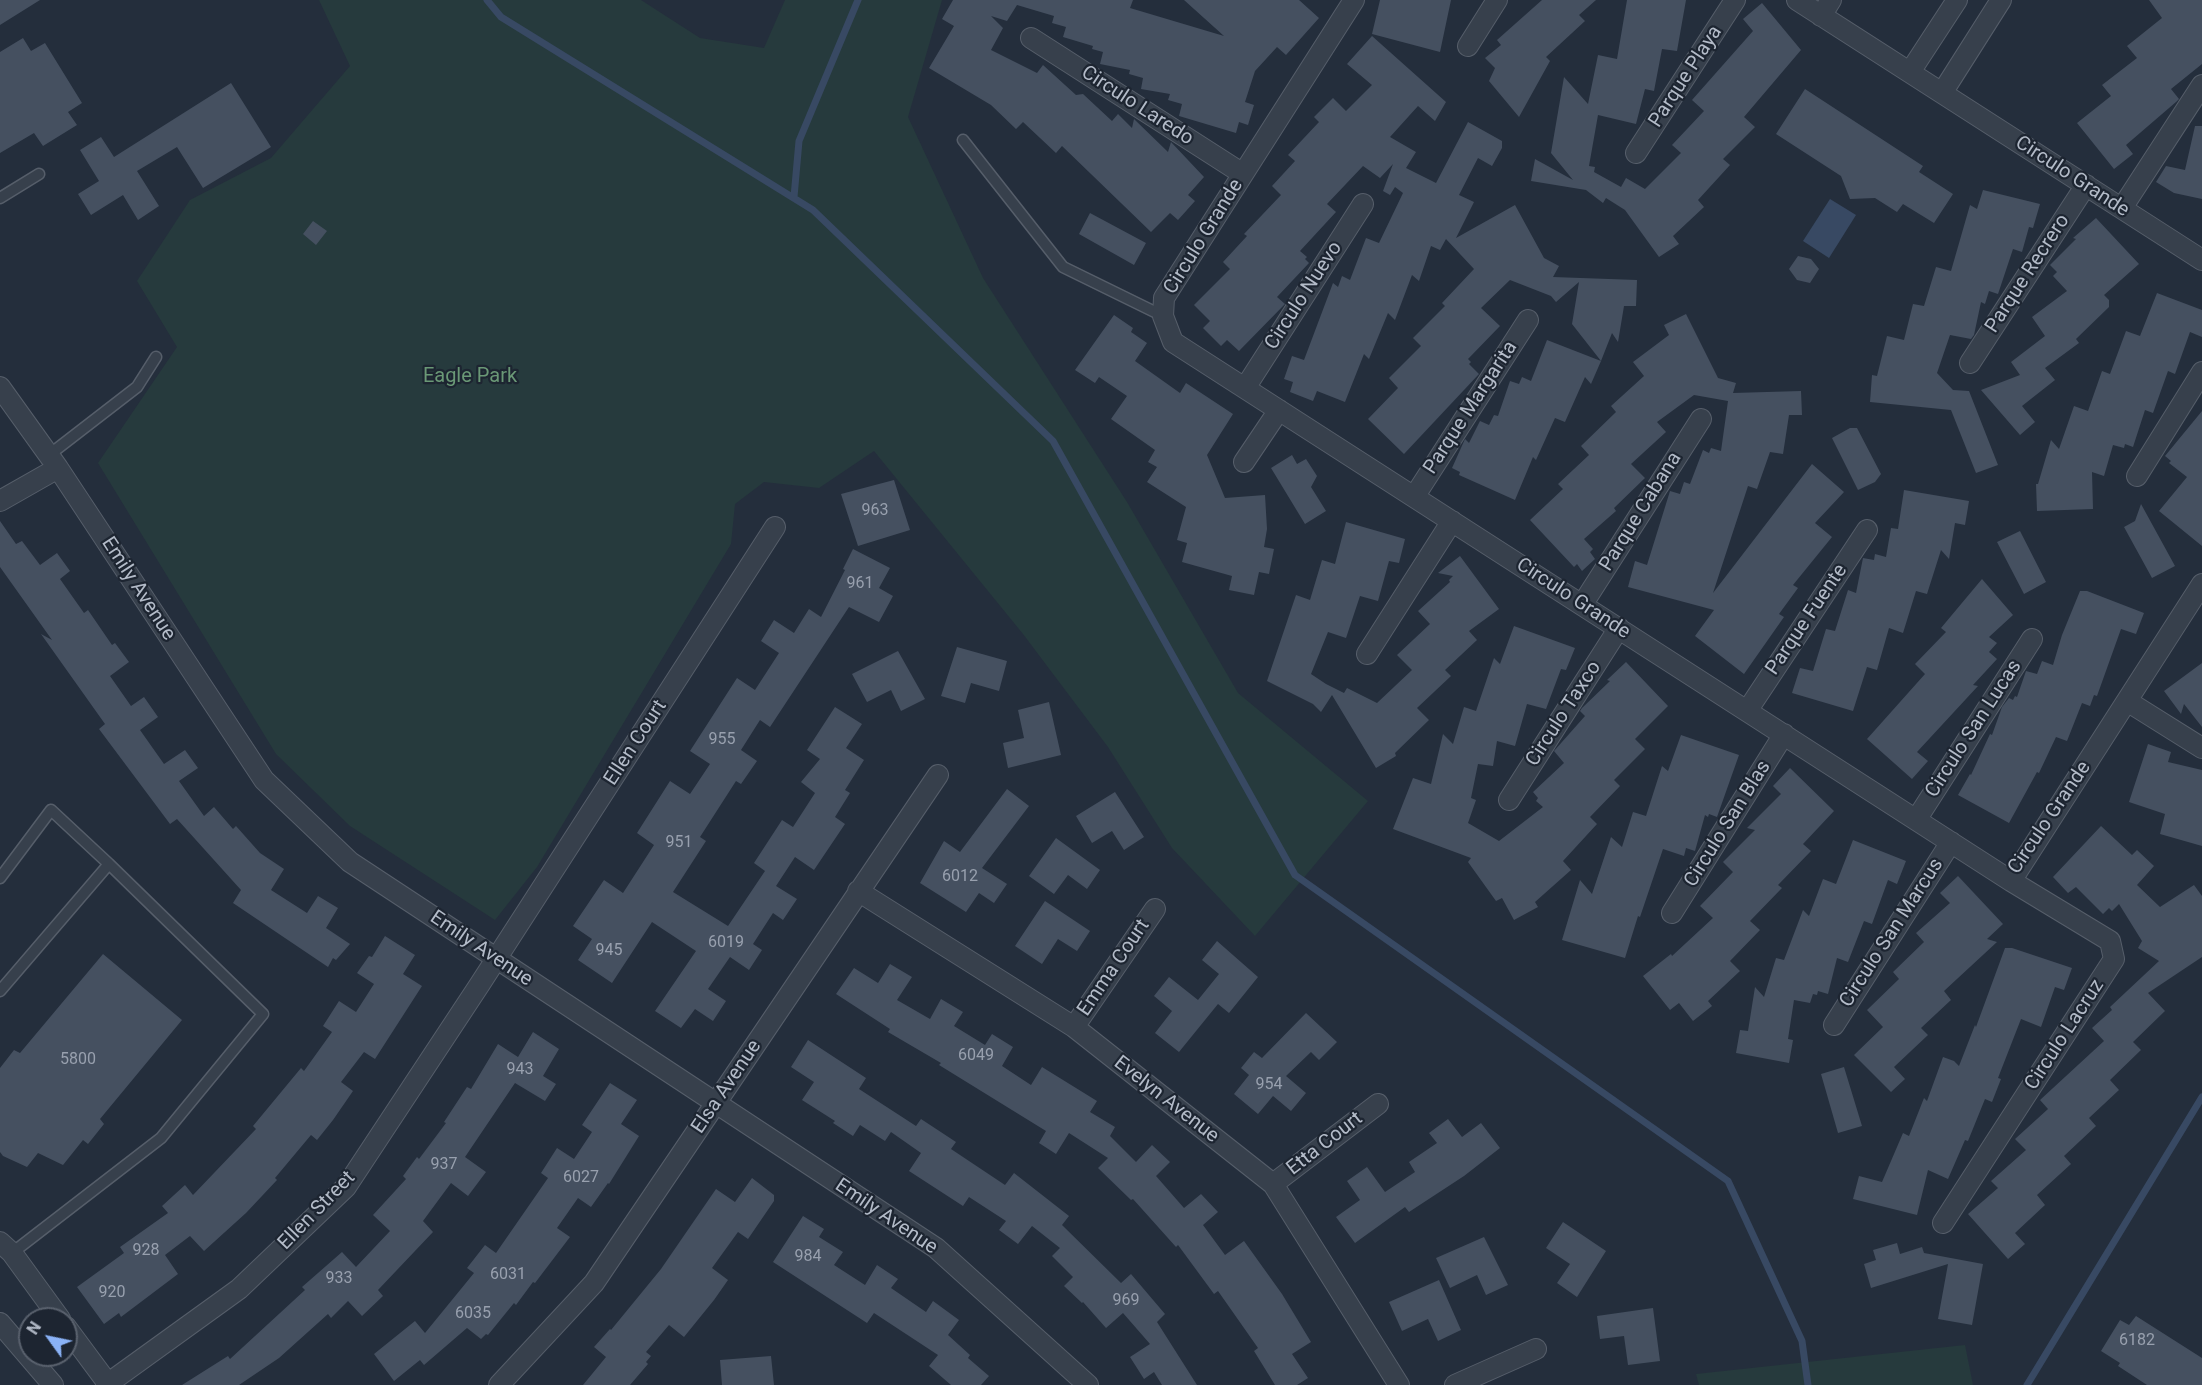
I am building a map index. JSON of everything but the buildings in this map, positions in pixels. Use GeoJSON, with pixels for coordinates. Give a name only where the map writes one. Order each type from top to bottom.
{"type":"FeatureCollection","features":[{"type":"Feature","properties":{"kind":"street"},"geometry":{"type":"LineString","coordinates":[[1468,46],[1497,0]]}},
{"type":"Feature","properties":{"kind":"street","name":"Parque Playa"},"geometry":{"type":"LineString","coordinates":[[1636,153],[1735,0]]}},
{"type":"Feature","properties":{"kind":"street","name":"Circulo Grande"},"geometry":{"type":"LineString","coordinates":[[1797,0],[1826,8],[1910,72],[2202,260]]}},
{"type":"Feature","properties":{"kind":"street"},"geometry":{"type":"LineString","coordinates":[[1910,72],[1957,0]]}},
{"type":"Feature","properties":{"kind":"street"},"geometry":{"type":"LineString","coordinates":[[1942,93],[2001,0]]}},
{"type":"Feature","properties":{"kind":"street","name":"Circulo Grande"},"geometry":{"type":"LineString","coordinates":[[1348,2],[1164,298],[1163,316],[1173,342],[2011,881],[2202,584]]}},
{"type":"Feature","properties":{"kind":"street","name":"Circulo Laredo"},"geometry":{"type":"LineString","coordinates":[[1031,38],[1243,174]]}},
{"type":"Feature","properties":{"kind":"street"},"geometry":{"type":"LineString","coordinates":[[2122,208],[2202,85]]}},
{"type":"Feature","properties":{"kind":"street","name":"Parque Recrero"},"geometry":{"type":"LineString","coordinates":[[1970,363],[2086,186]]}},
{"type":"Feature","properties":{"kind":"street","name":"Circulo Nuevo"},"geometry":{"type":"LineString","coordinates":[[1245,388],[1363,204]]}},
{"type":"Feature","properties":{"kind":"street","name":"Parque Margarita"},"geometry":{"type":"LineString","coordinates":[[1414,497],[1528,320]]}},
{"type":"Feature","properties":{"kind":"street"},"geometry":{"type":"LineString","coordinates":[[2137,476],[2202,372]]}},
{"type":"Feature","properties":{"kind":"street","name":"Emily Avenue"},"geometry":{"type":"LineString","coordinates":[[0,387],[53,461],[264,780],[350,861],[936,1248],[1088,1385]]}},
{"type":"Feature","properties":{"kind":"street"},"geometry":{"type":"LineString","coordinates":[[1244,462],[1279,410]]}},
{"type":"Feature","properties":{"kind":"street","name":"Parque Cabana"},"geometry":{"type":"LineString","coordinates":[[1582,605],[1701,419]]}},
{"type":"Feature","properties":{"kind":"street"},"geometry":{"type":"LineString","coordinates":[[0,501],[53,461]]}},
{"type":"Feature","properties":{"kind":"street"},"geometry":{"type":"LineString","coordinates":[[1367,654],[1452,521]]}},
{"type":"Feature","properties":{"kind":"street","name":"Ellen Court"},"geometry":{"type":"LineString","coordinates":[[496,959],[775,527]]}},
{"type":"Feature","properties":{"kind":"street","name":"Parque Fuente"},"geometry":{"type":"LineString","coordinates":[[1747,711],[1867,530]]}},
{"type":"Feature","properties":{"kind":"street","name":"Circulo Taxco"},"geometry":{"type":"LineString","coordinates":[[1509,800],[1619,628]]}},
{"type":"Feature","properties":{"kind":"street","name":"Circulo San Lucas"},"geometry":{"type":"LineString","coordinates":[[1916,820],[2032,639]]}},
{"type":"Feature","properties":{"kind":"street"},"geometry":{"type":"LineString","coordinates":[[2127,700],[2202,748]]}},
{"type":"Feature","properties":{"kind":"street","name":"Circulo San Blas"},"geometry":{"type":"LineString","coordinates":[[1672,913],[1784,734]]}},
{"type":"Feature","properties":{"kind":"street","name":"Elsa Avenue"},"geometry":{"type":"LineString","coordinates":[[499,1385],[594,1282],[938,775]]}},
{"type":"Feature","properties":{"kind":"street","name":"Circulo San Marcus"},"geometry":{"type":"LineString","coordinates":[[1834,1025],[1951,842]]}},
{"type":"Feature","properties":{"kind":"street","name":"Circulo Lacruz"},"geometry":{"type":"LineString","coordinates":[[1943,1223],[2114,959],[2110,941],[2011,881]]}},
{"type":"Feature","properties":{"kind":"street","name":"Evelyn Avenue"},"geometry":{"type":"LineString","coordinates":[[858,891],[1074,1027],[1273,1184],[1399,1385]]}},
{"type":"Feature","properties":{"kind":"street","name":"Emma Court"},"geometry":{"type":"LineString","coordinates":[[1074,1027],[1155,909]]}},
{"type":"Feature","properties":{"kind":"street","name":"Ellen Street"},"geometry":{"type":"LineString","coordinates":[[108,1384],[240,1289],[346,1186],[496,959]]}},
{"type":"Feature","properties":{"kind":"street","name":"Etta Court"},"geometry":{"type":"LineString","coordinates":[[1273,1184],[1378,1104]]}},
{"type":"Feature","properties":{"kind":"street"},"geometry":{"type":"LineString","coordinates":[[6,1248],[51,1307]]}},
{"type":"Feature","properties":{"kind":"street"},"geometry":{"type":"LineString","coordinates":[[0,1323],[53,1385]]}},
{"type":"Feature","properties":{"kind":"street"},"geometry":{"type":"LineString","coordinates":[[78,1343],[108,1384]]}},
{"type":"Feature","properties":{"kind":"street"},"geometry":{"type":"LineString","coordinates":[[1455,1385],[1536,1349]]}},
{"type":"Feature","properties":{"kind":"lane"},"geometry":{"type":"LineString","coordinates":[[963,141],[1063,267],[1163,316]]}},
{"type":"Feature","properties":{"kind":"lane"},"geometry":{"type":"LineString","coordinates":[[0,198],[39,174]]}},
{"type":"Feature","properties":{"kind":"lane"},"geometry":{"type":"LineString","coordinates":[[53,461],[137,387],[156,357]]}},
{"type":"Feature","properties":{"kind":"lane"},"geometry":{"type":"LineString","coordinates":[[0,878],[51,810],[110,864],[262,1014],[161,1138],[6,1248]]}},
{"type":"Feature","properties":{"kind":"lane"},"geometry":{"type":"LineString","coordinates":[[0,992],[110,864]]}},
{"type":"Feature","properties":{"kind":"green space","name":"Eagle Park"},"geometry":{"type":"Polygon","coordinates":[[[319,0],[641,0],[700,38],[764,48],[785,0],[942,0],[908,117],[983,278],[1127,502],[1238,693],[1368,801],[1255,936],[1172,848],[1108,747],[1023,634],[874,451],[819,488],[764,482],[735,504],[731,544],[537,867],[495,920],[350,826],[276,754],[98,463],[177,347],[137,281],[190,200],[271,158],[350,66],[319,0]]]}},
{"type":"Feature","properties":{"kind":"green space"},"geometry":{"type":"Polygon","coordinates":[[[1965,1345],[1973,1385],[1699,1385],[1696,1374],[1965,1345]]]}},
{"type":"Feature","properties":{"kind":"water"},"geometry":{"type":"Polygon","coordinates":[[[1830,199],[1856,215],[1829,258],[1803,241],[1830,199]]]}},
{"type":"Feature","properties":{"kind":"waterway"},"geometry":{"type":"LineString","coordinates":[[487,0],[501,17],[813,210],[1053,441],[1295,875],[1728,1181],[1802,1341],[1808,1385]]}},
{"type":"Feature","properties":{"kind":"waterway"},"geometry":{"type":"LineString","coordinates":[[794,197],[799,141],[858,0]]}},
{"type":"Feature","properties":{"kind":"waterway"},"geometry":{"type":"LineString","coordinates":[[2027,1385],[2202,1097]]}}]}
